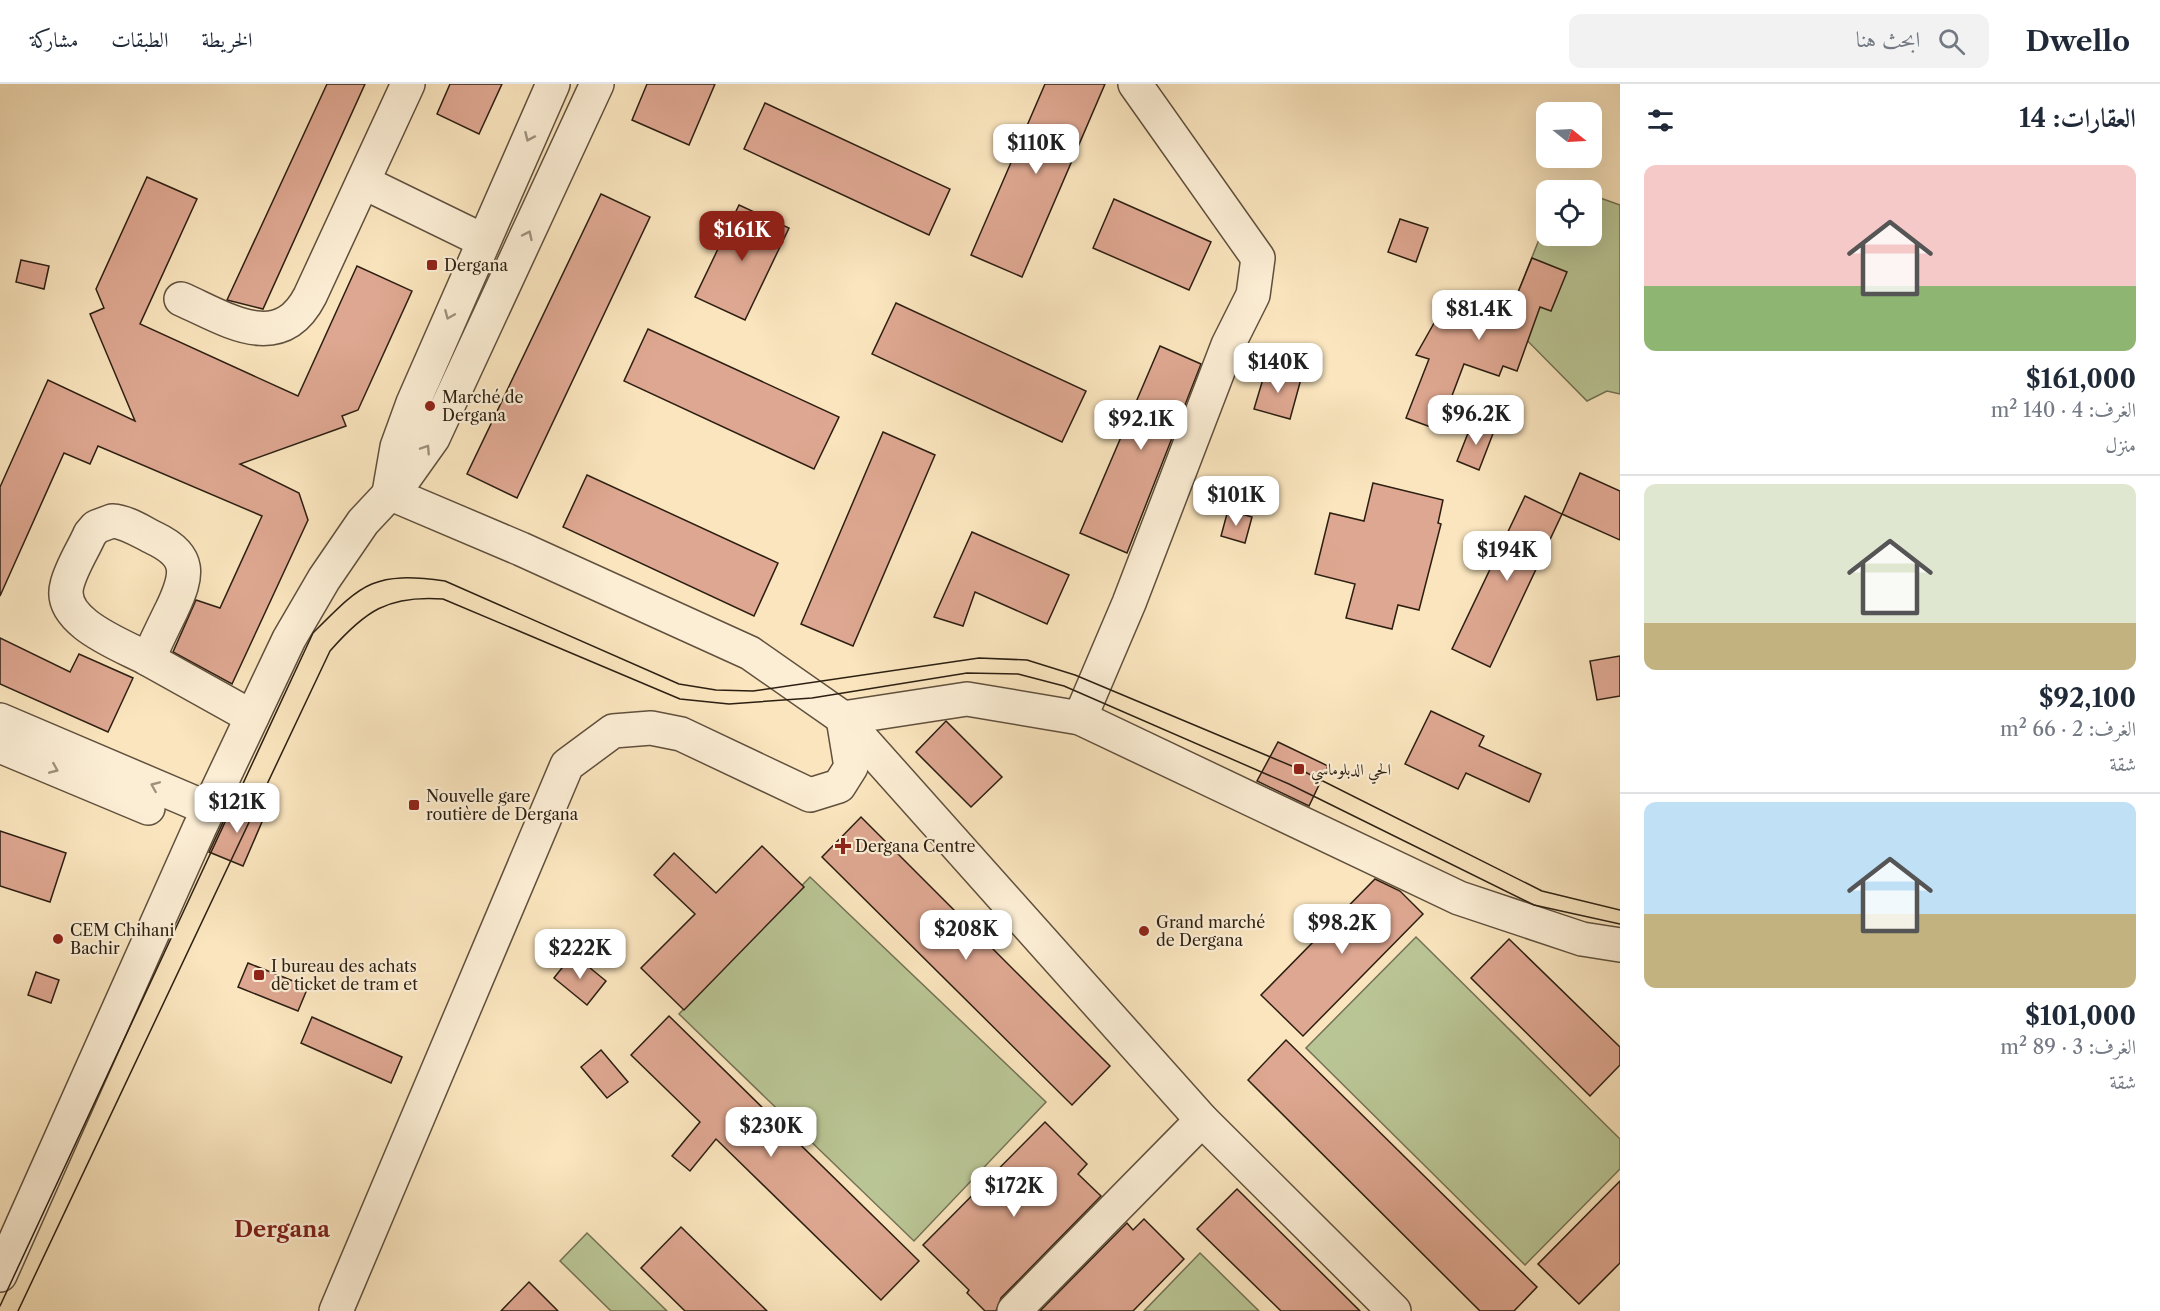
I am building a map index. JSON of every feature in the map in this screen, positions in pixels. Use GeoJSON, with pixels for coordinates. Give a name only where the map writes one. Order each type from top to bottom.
{"type":"FeatureCollection","features":[{"type":"Feature","properties":{"kind":"street"},"geometry":{"type":"LineString","coordinates":[[181,299],[249,328],[261,330],[286,324],[304,307],[408,84]]}},
{"type":"Feature","properties":{"kind":"street"},"geometry":{"type":"LineString","coordinates":[[389,493],[397,447],[404,424],[482,240],[553,84]]}},
{"type":"Feature","properties":{"kind":"street"},"geometry":{"type":"LineString","coordinates":[[0,1275],[204,819],[290,639],[324,579],[363,522],[406,476],[433,438],[597,84]]}},
{"type":"Feature","properties":{"kind":"street"},"geometry":{"type":"LineString","coordinates":[[1080,718],[1129,603],[1228,345],[1253,295],[1258,258],[1135,84]]}},
{"type":"Feature","properties":{"kind":"street"},"geometry":{"type":"LineString","coordinates":[[363,182],[482,240]]}},
{"type":"Feature","properties":{"kind":"street"},"geometry":{"type":"LineString","coordinates":[[389,493],[521,549],[750,653],[843,718],[1202,1120],[1394,1311]]}},
{"type":"Feature","properties":{"kind":"street"},"geometry":{"type":"LineString","coordinates":[[148,659],[252,717]]}},
{"type":"Feature","properties":{"kind":"street"},"geometry":{"type":"LineString","coordinates":[[843,718],[967,699],[1080,718],[1459,898],[1582,939],[1620,945]]}},
{"type":"Feature","properties":{"kind":"street"},"geometry":{"type":"LineString","coordinates":[[336,1311],[567,765],[613,731],[651,728],[681,734],[810,795],[839,786],[851,767],[843,718]]}},
{"type":"Feature","properties":{"kind":"street"},"geometry":{"type":"LineString","coordinates":[[0,720],[204,819]]}},
{"type":"Feature","properties":{"kind":"street"},"geometry":{"type":"LineString","coordinates":[[0,746],[204,819]]}},
{"type":"Feature","properties":{"kind":"street"},"geometry":{"type":"LineString","coordinates":[[1014,1311],[1202,1120]]}},
{"type":"Feature","properties":{"kind":"green space"},"geometry":{"type":"Polygon","coordinates":[[[1602,199],[1620,205],[1620,394],[1607,391],[1587,401],[1507,320],[1536,246],[1602,246],[1602,199]]]}},
{"type":"Feature","properties":{"kind":"green space"},"geometry":{"type":"Polygon","coordinates":[[[810,877],[1046,1102],[914,1241],[679,1014],[810,877]]]}},
{"type":"Feature","properties":{"kind":"green space"},"geometry":{"type":"Polygon","coordinates":[[[1416,937],[1620,1139],[1620,1169],[1525,1265],[1306,1048],[1416,937]]]}},
{"type":"Feature","properties":{"kind":"green space"},"geometry":{"type":"Polygon","coordinates":[[[587,1233],[667,1311],[611,1311],[560,1261],[587,1233]]]}},
{"type":"Feature","properties":{"kind":"green space"},"geometry":{"type":"Polygon","coordinates":[[[1200,1253],[1259,1311],[1144,1311],[1200,1253]]]}},
{"type":"Feature","properties":{"kind":"building"},"geometry":{"type":"Polygon","coordinates":[[[327,84],[365,84],[263,309],[227,300],[327,84]]]}},
{"type":"Feature","properties":{"kind":"building"},"geometry":{"type":"Polygon","coordinates":[[[450,84],[502,84],[479,134],[437,114],[450,84]]]}},
{"type":"Feature","properties":{"kind":"building"},"geometry":{"type":"Polygon","coordinates":[[[647,84],[715,84],[689,145],[632,120],[647,84]]]}},
{"type":"Feature","properties":{"kind":"building"},"geometry":{"type":"Polygon","coordinates":[[[1045,84],[1105,84],[1022,277],[971,255],[1045,84]]]}},
{"type":"Feature","properties":{"kind":"building"},"geometry":{"type":"Polygon","coordinates":[[[765,103],[950,189],[929,235],[744,149],[765,103]]]}},
{"type":"Feature","properties":{"kind":"building"},"geometry":{"type":"Polygon","coordinates":[[[147,177],[197,199],[140,324],[298,396],[357,266],[412,291],[358,410],[342,416],[346,426],[240,464],[299,493],[308,520],[232,684],[173,652],[196,600],[220,608],[262,516],[98,446],[90,464],[64,453],[0,596],[0,487],[48,380],[135,421],[90,314],[104,308],[96,289],[147,177]]]}},
{"type":"Feature","properties":{"kind":"building"},"geometry":{"type":"Polygon","coordinates":[[[601,194],[650,217],[517,498],[467,474],[601,194]]]}},
{"type":"Feature","properties":{"kind":"building"},"geometry":{"type":"Polygon","coordinates":[[[1114,199],[1211,242],[1189,290],[1093,248],[1114,199]]]}},
{"type":"Feature","properties":{"kind":"building"},"geometry":{"type":"Polygon","coordinates":[[[739,205],[789,228],[745,320],[695,297],[739,205]]]}},
{"type":"Feature","properties":{"kind":"building"},"geometry":{"type":"Polygon","coordinates":[[[1400,219],[1428,228],[1416,262],[1388,252],[1400,219]]]}},
{"type":"Feature","properties":{"kind":"building"},"geometry":{"type":"Polygon","coordinates":[[[1532,258],[1567,272],[1551,311],[1540,307],[1517,371],[1503,366],[1499,376],[1464,364],[1439,430],[1406,418],[1429,359],[1416,355],[1451,293],[1505,324],[1532,258]]]}},
{"type":"Feature","properties":{"kind":"building"},"geometry":{"type":"Polygon","coordinates":[[[21,260],[49,266],[44,289],[16,282],[21,260]]]}},
{"type":"Feature","properties":{"kind":"building"},"geometry":{"type":"Polygon","coordinates":[[[896,303],[1086,391],[1062,442],[872,354],[896,303]]]}},
{"type":"Feature","properties":{"kind":"building"},"geometry":{"type":"Polygon","coordinates":[[[648,329],[839,417],[814,469],[624,381],[648,329]]]}},
{"type":"Feature","properties":{"kind":"building"},"geometry":{"type":"Polygon","coordinates":[[[1160,346],[1201,364],[1127,553],[1080,533],[1160,346]]]}},
{"type":"Feature","properties":{"kind":"building"},"geometry":{"type":"Polygon","coordinates":[[[1266,369],[1301,379],[1290,419],[1254,409],[1266,369]]]}},
{"type":"Feature","properties":{"kind":"building"},"geometry":{"type":"Polygon","coordinates":[[[1472,423],[1494,431],[1479,470],[1457,461],[1472,423]]]}},
{"type":"Feature","properties":{"kind":"building"},"geometry":{"type":"Polygon","coordinates":[[[883,432],[935,455],[853,646],[801,624],[883,432]]]}},
{"type":"Feature","properties":{"kind":"building"},"geometry":{"type":"Polygon","coordinates":[[[1580,473],[1620,491],[1620,540],[1562,514],[1580,473]]]}},
{"type":"Feature","properties":{"kind":"building"},"geometry":{"type":"Polygon","coordinates":[[[587,475],[778,563],[754,616],[563,527],[587,475]]]}},
{"type":"Feature","properties":{"kind":"building"},"geometry":{"type":"Polygon","coordinates":[[[1373,483],[1443,500],[1438,523],[1441,524],[1419,610],[1398,605],[1392,629],[1346,618],[1355,584],[1315,574],[1330,513],[1364,521],[1373,483]]]}},
{"type":"Feature","properties":{"kind":"building"},"geometry":{"type":"Polygon","coordinates":[[[1525,496],[1562,514],[1490,667],[1452,649],[1525,496]]]}},
{"type":"Feature","properties":{"kind":"building"},"geometry":{"type":"Polygon","coordinates":[[[1228,510],[1252,517],[1245,543],[1221,536],[1228,510]]]}},
{"type":"Feature","properties":{"kind":"building"},"geometry":{"type":"Polygon","coordinates":[[[972,532],[1069,575],[1047,624],[975,592],[963,626],[934,617],[972,532]]]}},
{"type":"Feature","properties":{"kind":"building"},"geometry":{"type":"Polygon","coordinates":[[[0,638],[70,672],[79,654],[133,678],[108,732],[0,684],[0,638]]]}},
{"type":"Feature","properties":{"kind":"building"},"geometry":{"type":"Polygon","coordinates":[[[1620,656],[1620,696],[1597,700],[1590,661],[1620,656]]]}},
{"type":"Feature","properties":{"kind":"building"},"geometry":{"type":"Polygon","coordinates":[[[1431,711],[1484,736],[1479,746],[1541,774],[1529,802],[1466,773],[1458,789],[1405,764],[1431,711]]]}},
{"type":"Feature","properties":{"kind":"building"},"geometry":{"type":"Polygon","coordinates":[[[946,721],[1002,777],[971,807],[916,752],[946,721]]]}},
{"type":"Feature","properties":{"kind":"building"},"geometry":{"type":"Polygon","coordinates":[[[1278,742],[1328,766],[1309,806],[1257,781],[1278,742]]]}},
{"type":"Feature","properties":{"kind":"building"},"geometry":{"type":"Polygon","coordinates":[[[233,801],[265,815],[243,866],[209,852],[233,801]]]}},
{"type":"Feature","properties":{"kind":"building"},"geometry":{"type":"Polygon","coordinates":[[[861,817],[1110,1066],[1072,1105],[822,857],[861,817]]]}},
{"type":"Feature","properties":{"kind":"building"},"geometry":{"type":"Polygon","coordinates":[[[0,831],[66,853],[50,902],[0,886],[0,831]]]}},
{"type":"Feature","properties":{"kind":"building"},"geometry":{"type":"Polygon","coordinates":[[[762,846],[804,887],[684,1010],[641,968],[695,914],[654,875],[674,853],[716,893],[762,846]]]}},
{"type":"Feature","properties":{"kind":"building"},"geometry":{"type":"Polygon","coordinates":[[[1375,879],[1400,891],[1423,914],[1303,1036],[1261,995],[1375,879]]]}},
{"type":"Feature","properties":{"kind":"building"},"geometry":{"type":"Polygon","coordinates":[[[1509,939],[1620,1047],[1620,1065],[1590,1096],[1471,978],[1509,939]]]}},
{"type":"Feature","properties":{"kind":"building"},"geometry":{"type":"Polygon","coordinates":[[[573,954],[606,981],[587,1005],[554,978],[573,954]]]}},
{"type":"Feature","properties":{"kind":"building"},"geometry":{"type":"Polygon","coordinates":[[[248,963],[308,987],[298,1011],[238,987],[248,963]]]}},
{"type":"Feature","properties":{"kind":"building"},"geometry":{"type":"Polygon","coordinates":[[[36,972],[59,980],[51,1003],[28,995],[36,972]]]}},
{"type":"Feature","properties":{"kind":"building"},"geometry":{"type":"Polygon","coordinates":[[[669,1016],[919,1261],[881,1300],[716,1139],[690,1171],[672,1156],[700,1122],[631,1055],[669,1016]]]}},
{"type":"Feature","properties":{"kind":"building"},"geometry":{"type":"Polygon","coordinates":[[[312,1017],[402,1057],[391,1083],[301,1043],[312,1017]]]}},
{"type":"Feature","properties":{"kind":"building"},"geometry":{"type":"Polygon","coordinates":[[[1286,1040],[1537,1287],[1514,1311],[1480,1311],[1248,1080],[1286,1040]]]}},
{"type":"Feature","properties":{"kind":"building"},"geometry":{"type":"Polygon","coordinates":[[[601,1050],[628,1082],[607,1098],[581,1067],[601,1050]]]}},
{"type":"Feature","properties":{"kind":"building"},"geometry":{"type":"Polygon","coordinates":[[[1045,1122],[1087,1164],[1078,1174],[1101,1196],[1001,1298],[996,1311],[985,1311],[967,1293],[969,1290],[923,1245],[1045,1122]]]}},
{"type":"Feature","properties":{"kind":"building"},"geometry":{"type":"Polygon","coordinates":[[[1620,1181],[1620,1263],[1579,1304],[1538,1264],[1620,1181]]]}},
{"type":"Feature","properties":{"kind":"building"},"geometry":{"type":"Polygon","coordinates":[[[1237,1189],[1360,1311],[1281,1311],[1197,1229],[1237,1189]]]}},
{"type":"Feature","properties":{"kind":"building"},"geometry":{"type":"Polygon","coordinates":[[[1144,1219],[1184,1259],[1133,1311],[1040,1311],[1127,1223],[1133,1230],[1144,1219]]]}},
{"type":"Feature","properties":{"kind":"building"},"geometry":{"type":"Polygon","coordinates":[[[681,1227],[767,1311],[685,1311],[641,1268],[681,1227]]]}},
{"type":"Feature","properties":{"kind":"building"},"geometry":{"type":"Polygon","coordinates":[[[529,1282],[558,1311],[501,1311],[529,1282]]]}},
{"type":"Feature","properties":{"kind":"tram line"},"geometry":{"type":"LineString","coordinates":[[0,1306],[313,633],[357,592],[384,580],[420,578],[445,581],[679,684],[716,690],[753,691],[979,658],[1027,660],[1075,675],[1299,769],[1542,891],[1620,910]]}},
{"type":"Feature","properties":{"kind":"tram line"},"geometry":{"type":"LineString","coordinates":[[18,1311],[330,651],[355,625],[379,608],[392,603],[424,598],[443,599],[680,699],[729,704],[812,698],[967,673],[1018,674],[1064,686],[1289,784],[1534,905],[1620,924]]}},
{"type":"Feature","properties":{"kind":"place","name":"Dergana"},"geometry":{"type":"Point","coordinates":[432,265]}},
{"type":"Feature","properties":{"kind":"place","name":"Marché de Dergana"},"geometry":{"type":"Point","coordinates":[430,406]}},
{"type":"Feature","properties":{"kind":"place","name":"الحي الدبلوماسي"},"geometry":{"type":"Point","coordinates":[1299,769]}},
{"type":"Feature","properties":{"kind":"place","name":"Nouvelle gare routière de Dergana"},"geometry":{"type":"Point","coordinates":[414,805]}},
{"type":"Feature","properties":{"kind":"place","name":"Dergana Centre"},"geometry":{"type":"Point","coordinates":[843,846]}},
{"type":"Feature","properties":{"kind":"place","name":"Grand marché de Dergana"},"geometry":{"type":"Point","coordinates":[1144,931]}},
{"type":"Feature","properties":{"kind":"place","name":"CEM Chihani Bachir"},"geometry":{"type":"Point","coordinates":[58,939]}},
{"type":"Feature","properties":{"kind":"place","name":"I bureau des achats de ticket de tram et"},"geometry":{"type":"Point","coordinates":[259,975]}},
{"type":"Feature","properties":{"kind":"district","name":"Dergana"},"geometry":{"type":"Point","coordinates":[282,1229]}}]}
